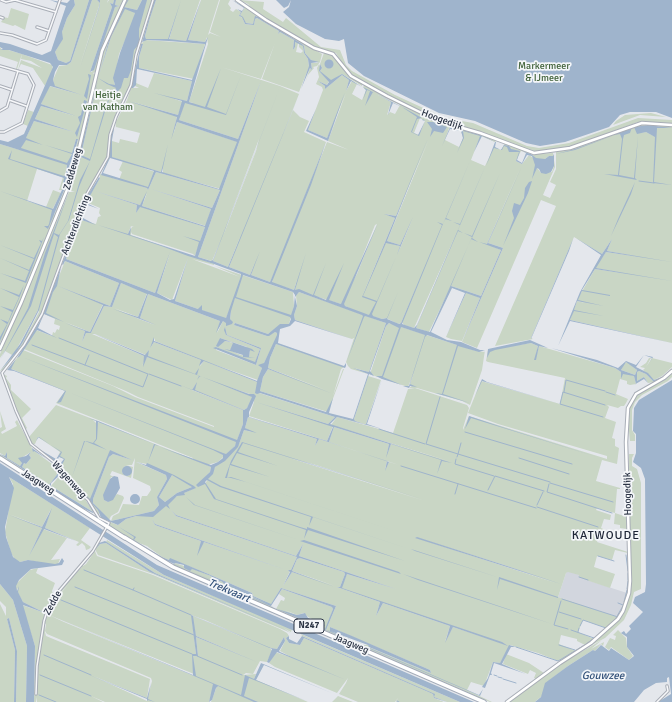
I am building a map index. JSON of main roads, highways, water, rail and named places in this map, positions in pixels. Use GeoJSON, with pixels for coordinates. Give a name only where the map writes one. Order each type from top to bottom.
{"type":"FeatureCollection","features":[{"type":"Feature","properties":{"kind":"main road","name":"Jaagweg"},"geometry":{"type":"LineString","coordinates":[[0,458],[91,517],[108,524],[153,557],[485,702]]}},
{"type":"Feature","properties":{"kind":"water"},"geometry":{"type":"Polygon","coordinates":[[[50,0],[67,3],[70,0],[74,0],[75,5],[67,18],[62,32],[63,39],[55,52],[58,60],[66,63],[70,61],[89,0],[92,0],[71,62],[67,65],[59,65],[53,80],[55,86],[82,95],[50,86],[41,104],[76,116],[41,106],[35,119],[74,132],[34,121],[26,138],[43,145],[26,140],[21,148],[67,163],[72,154],[45,145],[72,153],[76,139],[78,139],[65,188],[48,229],[44,226],[48,226],[49,224],[52,210],[0,191],[53,209],[62,190],[64,178],[8,159],[12,150],[10,159],[64,176],[66,174],[67,165],[0,144],[0,140],[8,142],[24,134],[53,67],[50,63],[9,50],[0,50],[3,49],[0,47],[0,42],[42,55],[51,51],[66,6],[50,0]]]}},
{"type":"Feature","properties":{"kind":"water"},"geometry":{"type":"Polygon","coordinates":[[[114,0],[116,0],[115,5],[119,6],[115,7],[94,70],[90,72],[112,7],[110,3],[113,4],[114,0]]]}},
{"type":"Feature","properties":{"kind":"water"},"geometry":{"type":"Polygon","coordinates":[[[142,0],[147,0],[139,29],[139,44],[134,50],[131,70],[128,78],[124,78],[121,88],[109,100],[90,161],[81,157],[70,190],[98,80],[81,155],[90,159],[106,104],[116,88],[98,78],[109,84],[115,85],[113,78],[120,53],[135,13],[125,9],[111,37],[99,75],[109,40],[124,7],[137,10],[142,0]]]}},
{"type":"Feature","properties":{"kind":"water"},"geometry":{"type":"Polygon","coordinates":[[[154,0],[156,0],[145,36],[146,39],[168,39],[181,0],[169,39],[186,41],[201,0],[188,40],[205,42],[208,37],[189,102],[205,107],[221,68],[207,107],[226,114],[241,75],[226,115],[185,103],[179,120],[238,139],[261,81],[198,257],[211,261],[213,260],[280,87],[213,261],[228,267],[299,95],[229,267],[250,275],[260,251],[251,275],[270,282],[326,142],[311,185],[272,282],[294,290],[306,253],[295,290],[299,289],[313,295],[326,263],[314,295],[326,300],[344,263],[329,300],[341,304],[378,223],[344,304],[345,306],[369,315],[376,302],[362,297],[395,218],[384,214],[396,216],[428,138],[387,241],[400,245],[413,217],[397,255],[400,246],[386,243],[363,296],[377,301],[396,257],[372,314],[373,316],[382,319],[387,318],[398,292],[387,319],[399,324],[401,323],[442,225],[437,222],[443,224],[402,324],[414,328],[417,325],[460,225],[453,222],[460,224],[485,167],[458,230],[463,233],[458,231],[416,328],[430,332],[468,246],[451,286],[481,296],[501,250],[479,242],[487,244],[522,166],[488,243],[503,248],[462,342],[480,298],[466,293],[446,337],[465,293],[452,288],[431,332],[447,340],[461,342],[480,350],[485,350],[479,352],[458,346],[443,394],[470,403],[435,393],[442,394],[457,345],[427,335],[425,337],[410,384],[417,387],[410,386],[409,388],[403,386],[409,386],[425,335],[401,327],[383,377],[402,385],[382,379],[367,424],[382,429],[337,417],[330,424],[452,463],[442,461],[437,474],[441,460],[391,444],[386,458],[389,444],[334,427],[329,442],[353,450],[319,439],[315,446],[317,439],[248,417],[245,428],[257,433],[244,430],[238,447],[225,461],[215,467],[213,474],[208,479],[221,486],[409,549],[313,517],[309,526],[311,517],[220,487],[207,480],[205,482],[216,499],[300,527],[307,529],[307,527],[405,561],[308,530],[304,539],[306,530],[214,499],[205,484],[198,487],[196,485],[210,472],[211,467],[160,447],[211,465],[223,458],[223,455],[68,392],[226,454],[235,446],[236,442],[22,357],[237,440],[243,424],[243,410],[192,390],[197,382],[195,390],[244,410],[247,408],[252,397],[202,377],[249,394],[254,394],[256,396],[249,412],[249,417],[327,441],[333,427],[256,402],[328,424],[335,417],[260,393],[257,394],[255,393],[257,382],[204,361],[199,366],[201,360],[154,342],[150,348],[154,337],[154,341],[257,381],[262,368],[258,365],[264,363],[277,333],[275,332],[267,336],[234,325],[235,323],[268,334],[280,324],[289,324],[291,319],[290,317],[235,298],[230,319],[233,322],[232,324],[226,326],[226,323],[223,321],[216,333],[220,321],[148,294],[140,318],[156,325],[113,309],[138,317],[147,294],[121,283],[112,307],[104,306],[91,333],[86,333],[82,342],[85,331],[65,323],[90,332],[103,305],[58,286],[110,306],[119,283],[65,261],[63,265],[62,264],[79,221],[80,222],[66,259],[155,293],[170,252],[157,293],[170,300],[174,299],[188,258],[175,301],[198,309],[202,305],[202,310],[226,318],[241,276],[241,274],[214,264],[98,225],[128,234],[131,227],[130,235],[195,256],[199,242],[183,236],[200,241],[205,227],[140,207],[136,213],[137,205],[95,191],[140,205],[147,191],[142,206],[205,226],[211,209],[151,189],[212,208],[220,190],[156,172],[148,190],[147,188],[101,175],[110,154],[110,139],[112,130],[114,129],[112,140],[112,157],[161,172],[168,144],[162,172],[219,189],[237,142],[177,122],[171,140],[177,117],[128,101],[178,115],[182,101],[154,93],[187,101],[192,81],[137,69],[136,85],[131,88],[141,44],[143,44],[139,57],[139,68],[192,80],[205,45],[169,41],[147,40],[142,42],[154,0]],[[110,158],[103,173],[148,187],[154,171],[110,158]],[[243,275],[236,297],[291,315],[295,295],[293,292],[243,275]],[[299,292],[295,297],[297,306],[294,315],[295,320],[352,339],[295,321],[290,326],[280,329],[278,343],[344,366],[346,363],[346,366],[345,368],[276,344],[270,358],[268,368],[333,394],[268,369],[263,377],[260,391],[326,412],[333,398],[329,413],[353,419],[368,374],[353,368],[369,372],[386,323],[365,316],[347,361],[363,316],[299,292]],[[389,323],[386,326],[370,371],[374,376],[369,374],[354,419],[355,421],[366,424],[382,379],[376,376],[382,376],[399,328],[389,323]]]}},
{"type":"Feature","properties":{"kind":"water"},"geometry":{"type":"Polygon","coordinates":[[[232,0],[245,7],[240,15],[243,17],[246,23],[253,24],[255,16],[259,17],[302,44],[304,46],[305,53],[311,60],[319,62],[311,63],[312,70],[310,68],[301,89],[309,66],[308,59],[304,53],[303,46],[295,42],[295,47],[293,50],[294,40],[280,32],[278,34],[279,31],[257,18],[255,19],[254,25],[245,24],[242,17],[239,16],[241,12],[237,9],[242,11],[244,8],[232,0]]]}},
{"type":"Feature","properties":{"kind":"water"},"geometry":{"type":"Polygon","coordinates":[[[276,0],[291,0],[288,6],[284,8],[276,0]]]}},
{"type":"Feature","properties":{"kind":"water","name":"Markermeer & IJmeer"},"geometry":{"type":"Polygon","coordinates":[[[291,0],[672,0],[672,118],[656,112],[630,112],[620,115],[609,127],[565,142],[540,146],[526,143],[475,121],[439,113],[364,76],[348,63],[344,39],[339,41],[325,39],[296,24],[283,12],[289,7],[291,0]]]}},
{"type":"Feature","properties":{"kind":"water"},"geometry":{"type":"Polygon","coordinates":[[[100,3],[100,5],[80,68],[99,7],[100,3]]]}},
{"type":"Feature","properties":{"kind":"water"},"geometry":{"type":"Polygon","coordinates":[[[329,59],[334,64],[329,69],[324,64],[329,59]]]}},
{"type":"Feature","properties":{"kind":"water"},"geometry":{"type":"Polygon","coordinates":[[[320,64],[322,68],[320,71],[331,80],[342,74],[362,87],[351,81],[346,91],[349,80],[342,75],[325,89],[325,86],[318,81],[327,85],[329,82],[319,71],[320,64]]]}},
{"type":"Feature","properties":{"kind":"water"},"geometry":{"type":"Polygon","coordinates":[[[88,74],[91,75],[87,99],[84,96],[89,79],[88,74]]]}},
{"type":"Feature","properties":{"kind":"water"},"geometry":{"type":"Polygon","coordinates":[[[363,87],[373,92],[365,106],[370,91],[367,90],[363,100],[366,90],[363,87]]]}},
{"type":"Feature","properties":{"kind":"water"},"geometry":{"type":"Polygon","coordinates":[[[345,92],[328,141],[306,131],[316,109],[308,130],[327,138],[345,92]]]}},
{"type":"Feature","properties":{"kind":"water"},"geometry":{"type":"Polygon","coordinates":[[[376,93],[422,118],[417,119],[412,132],[418,135],[425,121],[419,136],[411,132],[417,117],[393,103],[388,115],[391,102],[376,93]]]}},
{"type":"Feature","properties":{"kind":"water"},"geometry":{"type":"Polygon","coordinates":[[[84,100],[87,101],[77,137],[75,133],[80,123],[78,117],[81,115],[84,100]]]}},
{"type":"Feature","properties":{"kind":"water"},"geometry":{"type":"Polygon","coordinates":[[[427,122],[433,122],[447,127],[443,133],[434,131],[430,137],[432,129],[427,122]]]}},
{"type":"Feature","properties":{"kind":"water"},"geometry":{"type":"Polygon","coordinates":[[[648,125],[672,128],[657,128],[654,182],[672,185],[653,183],[655,137],[646,132],[637,134],[634,127],[648,125]]]}},
{"type":"Feature","properties":{"kind":"water"},"geometry":{"type":"Polygon","coordinates":[[[450,127],[484,136],[495,142],[482,136],[474,152],[480,136],[463,131],[464,138],[457,153],[463,138],[461,131],[450,129],[442,146],[450,127]]]}},
{"type":"Feature","properties":{"kind":"water"},"geometry":{"type":"Polygon","coordinates":[[[632,127],[630,133],[624,135],[619,175],[634,178],[638,136],[635,178],[637,180],[604,174],[618,175],[622,139],[620,134],[613,135],[632,127]]]}},
{"type":"Feature","properties":{"kind":"water"},"geometry":{"type":"Polygon","coordinates":[[[612,136],[575,150],[556,154],[575,149],[612,136]]]}},
{"type":"Feature","properties":{"kind":"water"},"geometry":{"type":"Polygon","coordinates":[[[495,142],[495,147],[500,150],[494,148],[486,166],[495,142]]]}},
{"type":"Feature","properties":{"kind":"water"},"geometry":{"type":"Polygon","coordinates":[[[504,145],[509,146],[511,149],[520,151],[517,160],[522,163],[526,153],[522,151],[531,154],[536,158],[545,159],[549,156],[553,156],[554,154],[554,166],[551,172],[546,174],[541,173],[537,168],[532,179],[535,165],[532,156],[527,155],[522,164],[516,161],[519,152],[509,152],[507,147],[504,146],[501,150],[504,145]]]}},
{"type":"Feature","properties":{"kind":"water"},"geometry":{"type":"Polygon","coordinates":[[[90,161],[79,187],[69,220],[60,234],[39,310],[16,353],[0,371],[20,344],[38,310],[58,237],[54,234],[31,306],[0,360],[28,308],[45,253],[69,192],[54,233],[59,235],[68,221],[80,180],[90,161]]]}},
{"type":"Feature","properties":{"kind":"water"},"geometry":{"type":"Polygon","coordinates":[[[470,161],[446,218],[452,221],[445,219],[470,161]]]}},
{"type":"Feature","properties":{"kind":"water"},"geometry":{"type":"Polygon","coordinates":[[[500,173],[472,238],[478,242],[471,239],[472,237],[464,233],[472,236],[500,173]]]}},
{"type":"Feature","properties":{"kind":"water"},"geometry":{"type":"Polygon","coordinates":[[[99,177],[100,178],[86,203],[99,209],[85,204],[83,212],[83,218],[96,225],[79,219],[86,198],[99,177]]]}},
{"type":"Feature","properties":{"kind":"water"},"geometry":{"type":"Polygon","coordinates":[[[532,181],[528,193],[503,246],[514,218],[512,211],[514,203],[520,205],[524,198],[525,188],[529,182],[532,181]]]}},
{"type":"Feature","properties":{"kind":"water"},"geometry":{"type":"Polygon","coordinates":[[[635,182],[631,194],[611,236],[618,219],[635,182]]]}},
{"type":"Feature","properties":{"kind":"water"},"geometry":{"type":"Polygon","coordinates":[[[44,237],[26,283],[0,273],[25,281],[29,271],[0,258],[29,270],[34,259],[0,245],[34,258],[41,243],[39,240],[42,241],[44,237]]]}},
{"type":"Feature","properties":{"kind":"water"},"geometry":{"type":"Polygon","coordinates":[[[576,238],[602,254],[612,239],[607,251],[672,262],[606,252],[596,268],[672,281],[595,269],[582,290],[610,296],[582,291],[578,300],[604,306],[577,301],[574,310],[604,316],[574,311],[570,320],[672,343],[570,321],[558,346],[580,292],[601,255],[576,238]]]}},
{"type":"Feature","properties":{"kind":"water"},"geometry":{"type":"Polygon","coordinates":[[[573,239],[569,251],[531,339],[531,338],[573,239]]]}},
{"type":"Feature","properties":{"kind":"water"},"geometry":{"type":"Polygon","coordinates":[[[61,267],[57,286],[53,292],[46,313],[64,322],[44,314],[38,328],[57,338],[37,330],[20,356],[17,358],[40,321],[61,267]]]}},
{"type":"Feature","properties":{"kind":"water"},"geometry":{"type":"Polygon","coordinates":[[[24,285],[20,296],[0,341],[0,337],[7,324],[0,319],[8,322],[12,312],[0,306],[13,310],[19,297],[0,288],[19,295],[24,285]]]}},
{"type":"Feature","properties":{"kind":"water"},"geometry":{"type":"Polygon","coordinates":[[[225,327],[227,335],[261,348],[256,365],[213,348],[216,347],[255,362],[260,349],[226,335],[224,330],[225,327]]]}},
{"type":"Feature","properties":{"kind":"water"},"geometry":{"type":"Polygon","coordinates":[[[92,333],[145,355],[149,350],[148,356],[195,374],[199,368],[197,375],[147,357],[143,367],[144,356],[92,333]]]}},
{"type":"Feature","properties":{"kind":"water"},"geometry":{"type":"Polygon","coordinates":[[[220,338],[252,349],[255,352],[250,350],[249,357],[255,358],[243,357],[243,355],[224,349],[230,350],[233,343],[231,342],[225,341],[218,347],[216,346],[220,338]]]}},
{"type":"Feature","properties":{"kind":"water"},"geometry":{"type":"Polygon","coordinates":[[[530,340],[548,348],[539,346],[536,360],[534,360],[538,346],[531,343],[495,350],[490,352],[487,358],[488,349],[530,340]]]}},
{"type":"Feature","properties":{"kind":"water"},"geometry":{"type":"Polygon","coordinates":[[[551,348],[597,360],[618,368],[626,361],[636,365],[644,355],[636,367],[648,373],[654,380],[662,377],[654,382],[646,374],[639,371],[637,372],[637,381],[644,377],[648,383],[644,379],[636,384],[634,376],[623,374],[621,379],[621,372],[615,368],[551,348]],[[626,362],[621,370],[635,375],[637,370],[626,362]]]}},
{"type":"Feature","properties":{"kind":"water"},"geometry":{"type":"Polygon","coordinates":[[[16,359],[11,369],[66,391],[61,402],[57,403],[65,391],[14,371],[7,370],[16,359]]]}},
{"type":"Feature","properties":{"kind":"water"},"geometry":{"type":"Polygon","coordinates":[[[482,379],[487,382],[560,404],[482,381],[475,396],[482,379]]]}},
{"type":"Feature","properties":{"kind":"water","name":"Gouwzee"},"geometry":{"type":"Polygon","coordinates":[[[672,380],[672,702],[658,702],[671,694],[669,677],[667,678],[667,682],[656,683],[644,690],[634,702],[535,702],[541,697],[545,683],[593,650],[595,651],[601,645],[609,651],[611,648],[629,660],[634,656],[627,647],[627,637],[621,633],[624,631],[626,634],[631,629],[629,626],[643,612],[633,603],[635,597],[645,592],[646,584],[645,479],[641,468],[633,462],[636,453],[636,434],[633,431],[634,408],[639,400],[672,380]]]}},
{"type":"Feature","properties":{"kind":"water"},"geometry":{"type":"Polygon","coordinates":[[[469,416],[597,457],[471,418],[465,429],[469,416]]]}},
{"type":"Feature","properties":{"kind":"water"},"geometry":{"type":"Polygon","coordinates":[[[88,418],[98,421],[159,446],[155,445],[148,462],[154,444],[98,422],[97,439],[94,443],[107,450],[85,441],[93,443],[96,439],[96,421],[88,418]]]}},
{"type":"Feature","properties":{"kind":"water"},"geometry":{"type":"Polygon","coordinates":[[[84,441],[85,441],[72,477],[84,441]]]}},
{"type":"Feature","properties":{"kind":"water"},"geometry":{"type":"Polygon","coordinates":[[[242,442],[425,500],[243,443],[238,452],[278,466],[237,453],[231,464],[270,477],[230,465],[227,478],[225,478],[231,461],[242,442]]]}},
{"type":"Feature","properties":{"kind":"water"},"geometry":{"type":"Polygon","coordinates":[[[50,444],[62,452],[60,456],[65,459],[61,467],[68,478],[59,465],[64,459],[59,457],[57,461],[58,464],[34,446],[56,459],[61,452],[50,444]]]}},
{"type":"Feature","properties":{"kind":"water"},"geometry":{"type":"Polygon","coordinates":[[[32,448],[47,459],[34,451],[33,452],[32,448]]]}},
{"type":"Feature","properties":{"kind":"water"},"geometry":{"type":"Polygon","coordinates":[[[110,450],[132,460],[113,454],[109,457],[93,499],[93,503],[111,521],[154,511],[159,505],[157,497],[167,479],[166,475],[137,462],[146,465],[147,463],[174,475],[196,488],[184,493],[185,495],[177,496],[168,505],[170,509],[166,506],[153,517],[136,516],[126,519],[118,525],[101,518],[98,510],[69,479],[90,499],[110,450]],[[172,475],[159,497],[165,502],[177,493],[192,487],[172,475]]]}},
{"type":"Feature","properties":{"kind":"water"},"geometry":{"type":"Polygon","coordinates":[[[7,452],[7,458],[20,466],[22,463],[18,458],[26,456],[31,452],[29,455],[31,458],[26,464],[24,463],[22,467],[49,485],[59,472],[53,463],[73,488],[85,499],[74,491],[61,474],[51,483],[51,486],[93,512],[86,501],[94,512],[93,513],[80,507],[0,454],[5,456],[7,452]]]}},
{"type":"Feature","properties":{"kind":"water"},"geometry":{"type":"Polygon","coordinates":[[[387,461],[389,462],[385,471],[387,461]]]}},
{"type":"Feature","properties":{"kind":"water"},"geometry":{"type":"Polygon","coordinates":[[[0,463],[157,565],[474,702],[460,702],[164,575],[9,477],[14,488],[5,527],[6,537],[13,557],[20,562],[28,560],[55,564],[59,563],[62,558],[64,561],[62,565],[31,569],[19,580],[16,586],[17,591],[19,586],[18,592],[23,602],[45,613],[23,605],[35,646],[34,702],[26,702],[27,646],[13,600],[0,584],[0,463]]]}},
{"type":"Feature","properties":{"kind":"water"},"geometry":{"type":"Polygon","coordinates":[[[125,466],[129,466],[132,471],[129,476],[125,476],[122,473],[122,469],[125,466]]]}},
{"type":"Feature","properties":{"kind":"water"},"geometry":{"type":"Polygon","coordinates":[[[114,476],[118,477],[120,488],[113,500],[108,502],[104,500],[103,495],[110,479],[114,476]]]}},
{"type":"Feature","properties":{"kind":"water"},"geometry":{"type":"Polygon","coordinates":[[[231,477],[413,537],[246,482],[227,478],[231,477]]]}},
{"type":"Feature","properties":{"kind":"water"},"geometry":{"type":"Polygon","coordinates":[[[133,494],[137,494],[139,495],[139,503],[133,504],[130,501],[130,497],[133,494]]]}},
{"type":"Feature","properties":{"kind":"water"},"geometry":{"type":"Polygon","coordinates":[[[186,497],[195,505],[299,540],[194,505],[186,497]]]}},
{"type":"Feature","properties":{"kind":"water"},"geometry":{"type":"Polygon","coordinates":[[[52,508],[45,528],[76,541],[44,529],[29,556],[42,528],[9,515],[42,527],[52,508]]]}},
{"type":"Feature","properties":{"kind":"water"},"geometry":{"type":"Polygon","coordinates":[[[171,510],[176,515],[296,556],[303,544],[299,556],[396,589],[347,574],[342,588],[502,642],[508,646],[453,627],[445,643],[450,626],[383,603],[376,616],[380,602],[337,587],[340,587],[345,574],[344,572],[300,558],[297,559],[292,571],[335,587],[292,572],[283,586],[290,572],[288,570],[291,570],[297,557],[176,516],[171,510]]]}},
{"type":"Feature","properties":{"kind":"water"},"geometry":{"type":"Polygon","coordinates":[[[152,519],[155,524],[286,570],[204,542],[197,556],[201,541],[155,525],[152,519]]]}},
{"type":"Feature","properties":{"kind":"water"},"geometry":{"type":"Polygon","coordinates":[[[119,527],[136,537],[134,540],[162,557],[169,560],[170,558],[206,573],[252,593],[253,596],[271,604],[281,588],[336,606],[326,630],[277,609],[297,615],[305,613],[308,618],[325,625],[323,627],[319,626],[325,629],[333,609],[332,607],[282,589],[271,606],[275,608],[187,570],[184,568],[184,565],[174,564],[163,559],[133,540],[134,537],[119,527]],[[192,569],[190,571],[228,587],[221,581],[217,582],[211,576],[192,569]],[[229,586],[228,587],[268,604],[229,586]]]}},
{"type":"Feature","properties":{"kind":"water"},"geometry":{"type":"Polygon","coordinates":[[[417,537],[504,565],[561,584],[415,538],[417,537]]]}},
{"type":"Feature","properties":{"kind":"water"},"geometry":{"type":"Polygon","coordinates":[[[304,540],[399,572],[401,574],[300,541],[304,540]]]}},
{"type":"Feature","properties":{"kind":"water"},"geometry":{"type":"Polygon","coordinates":[[[105,541],[155,573],[291,632],[150,572],[106,543],[100,544],[96,549],[99,543],[105,541]]]}},
{"type":"Feature","properties":{"kind":"water"},"geometry":{"type":"Polygon","coordinates":[[[411,549],[494,576],[497,577],[415,551],[411,549]]]}},
{"type":"Feature","properties":{"kind":"water"},"geometry":{"type":"Polygon","coordinates":[[[403,574],[508,609],[552,624],[418,580],[403,574]]]}},
{"type":"Feature","properties":{"kind":"water"},"geometry":{"type":"Polygon","coordinates":[[[499,577],[558,598],[500,579],[497,590],[499,577]]]}},
{"type":"Feature","properties":{"kind":"water"},"geometry":{"type":"Polygon","coordinates":[[[49,615],[193,675],[192,654],[196,654],[191,615],[271,648],[277,649],[284,637],[285,641],[279,651],[280,652],[346,680],[277,652],[269,663],[267,662],[272,649],[193,616],[196,636],[257,662],[196,637],[198,656],[193,656],[196,676],[241,695],[245,675],[254,679],[261,663],[334,694],[264,665],[256,680],[309,702],[249,678],[244,696],[258,702],[254,702],[218,686],[212,700],[209,702],[213,684],[49,615]]]}},
{"type":"Feature","properties":{"kind":"water"},"geometry":{"type":"Polygon","coordinates":[[[9,618],[17,651],[16,702],[14,702],[15,650],[7,619],[9,618]]]}},
{"type":"Feature","properties":{"kind":"water"},"geometry":{"type":"Polygon","coordinates":[[[330,627],[430,670],[431,673],[369,647],[368,645],[330,631],[330,627]]]}},
{"type":"Feature","properties":{"kind":"water"},"geometry":{"type":"Polygon","coordinates":[[[326,630],[479,695],[483,689],[480,696],[326,630]]]}},
{"type":"Feature","properties":{"kind":"water"},"geometry":{"type":"Polygon","coordinates":[[[289,636],[289,639],[297,643],[302,636],[435,694],[434,697],[447,702],[434,698],[433,694],[304,638],[300,645],[289,643],[286,638],[289,636]]]}},
{"type":"Feature","properties":{"kind":"water"},"geometry":{"type":"Polygon","coordinates":[[[509,645],[516,647],[511,647],[502,664],[526,674],[494,663],[491,673],[492,675],[490,675],[485,688],[482,687],[488,678],[493,662],[500,663],[509,645]]]}},
{"type":"Feature","properties":{"kind":"water"},"geometry":{"type":"Polygon","coordinates":[[[87,674],[147,698],[151,683],[148,699],[155,702],[147,701],[147,699],[87,674]]]}},
{"type":"Feature","properties":{"kind":"waterway"},"geometry":{"type":"LineString","coordinates":[[124,7],[128,0]]}},
{"type":"Feature","properties":{"kind":"waterway"},"geometry":{"type":"LineString","coordinates":[[639,181],[654,183]]}},
{"type":"Feature","properties":{"kind":"waterway"},"geometry":{"type":"LineString","coordinates":[[32,345],[143,387],[148,374],[59,338]]}},
{"type":"Feature","properties":{"kind":"waterway"},"geometry":{"type":"LineString","coordinates":[[85,365],[89,355]]}},
{"type":"Feature","properties":{"kind":"waterway"},"geometry":{"type":"LineString","coordinates":[[149,374],[181,386]]}},
{"type":"Feature","properties":{"kind":"waterway"},"geometry":{"type":"LineString","coordinates":[[564,392],[566,380],[605,391]]}},
{"type":"Feature","properties":{"kind":"waterway"},"geometry":{"type":"LineString","coordinates":[[603,417],[560,404],[563,392],[605,405]]}},
{"type":"Feature","properties":{"kind":"waterway"},"geometry":{"type":"LineString","coordinates":[[606,392],[615,395]]}},
{"type":"Feature","properties":{"kind":"waterway"},"geometry":{"type":"LineString","coordinates":[[440,397],[426,444],[458,454],[457,457]]}},
{"type":"Feature","properties":{"kind":"waterway"},"geometry":{"type":"LineString","coordinates":[[379,429],[425,444]]}},
{"type":"Feature","properties":{"kind":"waterway"},"geometry":{"type":"LineString","coordinates":[[465,432],[572,464]]}},
{"type":"Feature","properties":{"kind":"waterway"},"geometry":{"type":"LineString","coordinates":[[461,443],[458,454],[550,482]]}},
{"type":"Feature","properties":{"kind":"waterway"},"geometry":{"type":"LineString","coordinates":[[519,458],[569,474]]}},
{"type":"Feature","properties":{"kind":"waterway"},"geometry":{"type":"LineString","coordinates":[[456,459],[455,464],[494,476]]}},
{"type":"Feature","properties":{"kind":"waterway"},"geometry":{"type":"LineString","coordinates":[[401,466],[536,508]]}},
{"type":"Feature","properties":{"kind":"waterway"},"geometry":{"type":"LineString","coordinates":[[488,490],[495,476],[544,491]]}},
{"type":"Feature","properties":{"kind":"waterway"},"geometry":{"type":"LineString","coordinates":[[550,483],[613,502]]}},
{"type":"Feature","properties":{"kind":"waterway"},"geometry":{"type":"LineString","coordinates":[[455,494],[458,484]]}},
{"type":"Feature","properties":{"kind":"waterway"},"geometry":{"type":"LineString","coordinates":[[549,484],[547,492],[612,513]]}},
{"type":"Feature","properties":{"kind":"waterway"},"geometry":{"type":"LineString","coordinates":[[537,505],[543,492]]}},
{"type":"Feature","properties":{"kind":"waterway"},"geometry":{"type":"LineString","coordinates":[[537,507],[598,527]]}},
{"type":"Feature","properties":{"kind":"waterway"},"geometry":{"type":"LineString","coordinates":[[626,555],[628,571]]}},
{"type":"Feature","properties":{"kind":"waterway"},"geometry":{"type":"LineString","coordinates":[[598,556],[614,561]]}},
{"type":"Feature","properties":{"kind":"waterway"},"geometry":{"type":"LineString","coordinates":[[84,570],[133,590],[134,588]]}},
{"type":"Feature","properties":{"kind":"waterway"},"geometry":{"type":"LineString","coordinates":[[628,573],[628,580]]}},
{"type":"Feature","properties":{"kind":"waterway"},"geometry":{"type":"LineString","coordinates":[[579,577],[588,580]]}},
{"type":"Feature","properties":{"kind":"waterway"},"geometry":{"type":"LineString","coordinates":[[627,589],[628,581]]}},
{"type":"Feature","properties":{"kind":"waterway"},"geometry":{"type":"LineString","coordinates":[[75,587],[194,635]]}},
{"type":"Feature","properties":{"kind":"waterway"},"geometry":{"type":"LineString","coordinates":[[133,590],[191,615]]}},
{"type":"Feature","properties":{"kind":"waterway"},"geometry":{"type":"LineString","coordinates":[[624,602],[627,590]]}},
{"type":"Feature","properties":{"kind":"waterway"},"geometry":{"type":"LineString","coordinates":[[562,599],[618,617]]}},
{"type":"Feature","properties":{"kind":"waterway"},"geometry":{"type":"LineString","coordinates":[[61,600],[192,654]]}},
{"type":"Feature","properties":{"kind":"waterway"},"geometry":{"type":"LineString","coordinates":[[561,601],[554,625],[568,629]]}},
{"type":"Feature","properties":{"kind":"waterway"},"geometry":{"type":"LineString","coordinates":[[618,603],[623,605]]}},
{"type":"Feature","properties":{"kind":"waterway"},"geometry":{"type":"LineString","coordinates":[[616,618],[624,604]]}},
{"type":"Feature","properties":{"kind":"waterway"},"geometry":{"type":"LineString","coordinates":[[559,612],[581,619]]}},
{"type":"Feature","properties":{"kind":"waterway"},"geometry":{"type":"LineString","coordinates":[[580,626],[583,620],[606,628]]}},
{"type":"Feature","properties":{"kind":"waterway"},"geometry":{"type":"LineString","coordinates":[[602,632],[615,620]]}},
{"type":"Feature","properties":{"kind":"waterway"},"geometry":{"type":"LineString","coordinates":[[578,632],[579,628]]}},
{"type":"Feature","properties":{"kind":"waterway"},"geometry":{"type":"LineString","coordinates":[[571,630],[594,638],[585,645]]}},
{"type":"Feature","properties":{"kind":"waterway"},"geometry":{"type":"LineString","coordinates":[[559,645],[575,650]]}},
{"type":"Feature","properties":{"kind":"waterway"},"geometry":{"type":"LineString","coordinates":[[516,647],[558,661],[583,646]]}},
{"type":"Feature","properties":{"kind":"waterway"},"geometry":{"type":"LineString","coordinates":[[44,655],[91,675]]}},
{"type":"Feature","properties":{"kind":"waterway"},"geometry":{"type":"LineString","coordinates":[[197,656],[242,675]]}},
{"type":"Feature","properties":{"kind":"waterway"},"geometry":{"type":"LineString","coordinates":[[40,675],[91,696]]}},
{"type":"Feature","properties":{"kind":"waterway"},"geometry":{"type":"LineString","coordinates":[[498,677],[502,678]]}},
{"type":"Feature","properties":{"kind":"waterway"},"geometry":{"type":"LineString","coordinates":[[503,679],[516,683]]}},
{"type":"Feature","properties":{"kind":"waterway"},"geometry":{"type":"LineString","coordinates":[[39,695],[56,702]]}},
{"type":"Feature","properties":{"kind":"district","name":"KATWOUDE"},"geometry":{"type":"Point","coordinates":[606,536]}},
{"type":"Feature","properties":{"kind":"park label","name":"Heitje van Katham"},"geometry":{"type":"Point","coordinates":[108,100]}},
{"type":"Feature","properties":{"kind":"water label","name":"Trekvaart"},"geometry":{"type":"Point","coordinates":[229,591]}}]}
